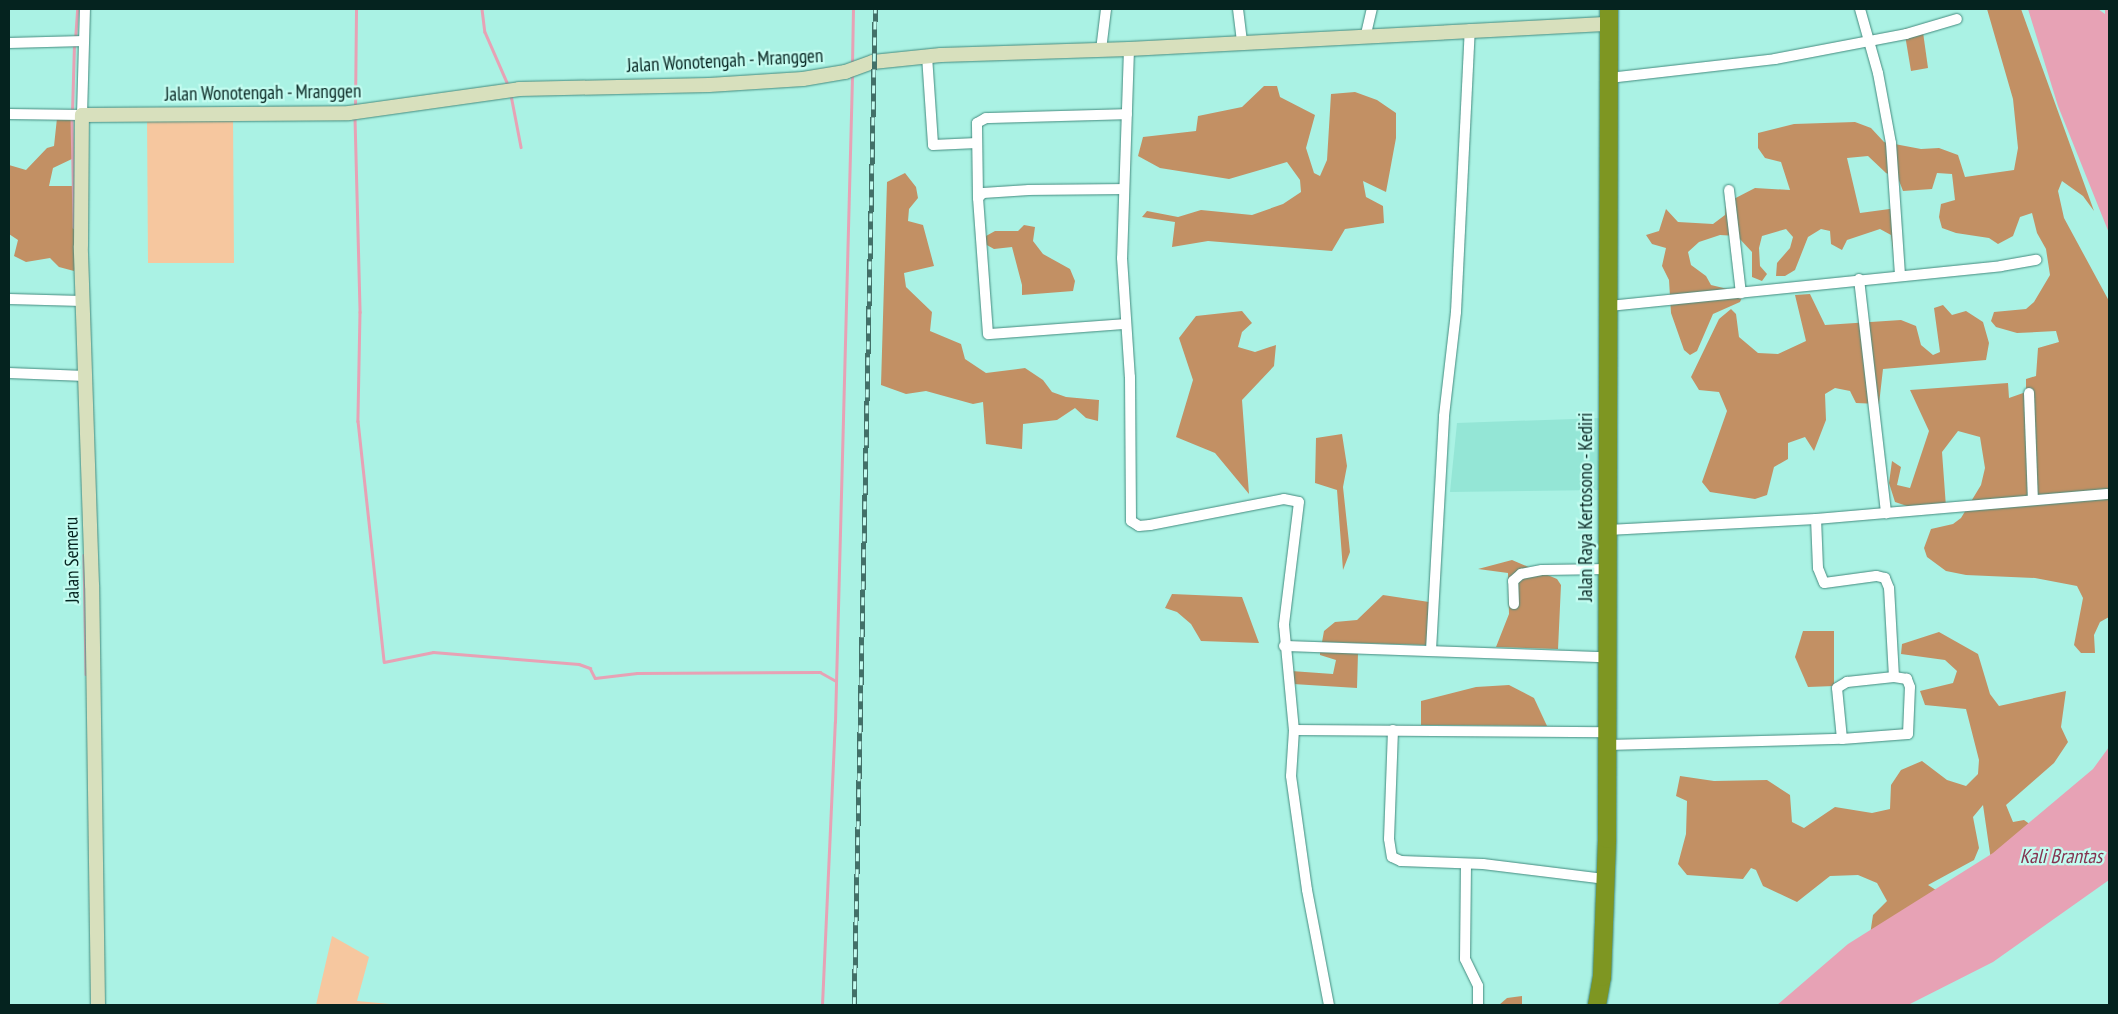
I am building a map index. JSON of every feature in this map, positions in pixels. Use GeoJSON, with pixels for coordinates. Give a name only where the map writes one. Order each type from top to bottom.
{"type":"FeatureCollection","features":[{"type":"Feature","properties":{"kind":"highway","name":"Jalan Raya Kertosono - Kediri"},"geometry":{"type":"LineString","coordinates":[[1597,1005],[1602,977],[1606,879],[1609,16]]}},
{"type":"Feature","properties":{"kind":"street"},"geometry":{"type":"LineString","coordinates":[[9,114],[80,115],[82,41],[86,9]]}},
{"type":"Feature","properties":{"kind":"street"},"geometry":{"type":"LineString","coordinates":[[1101,50],[1106,9]]}},
{"type":"Feature","properties":{"kind":"street"},"geometry":{"type":"LineString","coordinates":[[1238,9],[1242,42]]}},
{"type":"Feature","properties":{"kind":"street"},"geometry":{"type":"LineString","coordinates":[[1366,34],[1372,9]]}},
{"type":"Feature","properties":{"kind":"street"},"geometry":{"type":"LineString","coordinates":[[1860,9],[1870,41],[1891,143],[1900,274]]}},
{"type":"Feature","properties":{"kind":"street","name":"Jalan Wonotengah - Mranggen"},"geometry":{"type":"LineString","coordinates":[[80,115],[355,113],[510,90],[718,85],[803,79],[852,70],[873,62],[927,56],[1129,49],[1470,29],[1609,16]]}},
{"type":"Feature","properties":{"kind":"street"},"geometry":{"type":"LineString","coordinates":[[1609,78],[1757,61],[1870,41],[1957,20]]}},
{"type":"Feature","properties":{"kind":"street"},"geometry":{"type":"LineString","coordinates":[[1431,650],[1444,416],[1456,312],[1470,29]]}},
{"type":"Feature","properties":{"kind":"street"},"geometry":{"type":"LineString","coordinates":[[9,43],[82,41]]}},
{"type":"Feature","properties":{"kind":"street"},"geometry":{"type":"LineString","coordinates":[[1129,49],[1124,189],[1125,324],[1130,378],[1131,521],[1140,526],[1150,525],[1296,499],[1300,510],[1286,606],[1284,646],[1294,730],[1291,776],[1307,890],[1329,1005]]}},
{"type":"Feature","properties":{"kind":"street"},"geometry":{"type":"LineString","coordinates":[[927,56],[933,145],[977,143]]}},
{"type":"Feature","properties":{"kind":"street"},"geometry":{"type":"LineString","coordinates":[[1125,324],[988,334],[978,198],[977,123],[986,118],[1127,114]]}},
{"type":"Feature","properties":{"kind":"street","name":"Jalan Semeru"},"geometry":{"type":"LineString","coordinates":[[80,115],[79,301],[81,376],[92,576],[98,1005]]}},
{"type":"Feature","properties":{"kind":"street"},"geometry":{"type":"LineString","coordinates":[[978,198],[983,193],[1029,190],[1124,189]]}},
{"type":"Feature","properties":{"kind":"street"},"geometry":{"type":"LineString","coordinates":[[1729,190],[1741,293]]}},
{"type":"Feature","properties":{"kind":"street"},"geometry":{"type":"LineString","coordinates":[[1609,306],[1741,293],[1859,278],[2001,266],[2036,260]]}},
{"type":"Feature","properties":{"kind":"street"},"geometry":{"type":"LineString","coordinates":[[1859,278],[1886,513]]}},
{"type":"Feature","properties":{"kind":"street"},"geometry":{"type":"LineString","coordinates":[[9,299],[79,301]]}},
{"type":"Feature","properties":{"kind":"street"},"geometry":{"type":"LineString","coordinates":[[9,373],[81,376]]}},
{"type":"Feature","properties":{"kind":"street"},"geometry":{"type":"LineString","coordinates":[[2029,393],[2033,500]]}},
{"type":"Feature","properties":{"kind":"street"},"geometry":{"type":"LineString","coordinates":[[1608,530],[1816,519],[2107,494]]}},
{"type":"Feature","properties":{"kind":"street"},"geometry":{"type":"LineString","coordinates":[[1816,519],[1818,568],[1824,584],[1876,576],[1887,582],[1894,677]]}},
{"type":"Feature","properties":{"kind":"street"},"geometry":{"type":"LineString","coordinates":[[1514,604],[1513,581],[1521,574],[1542,570],[1608,569]]}},
{"type":"Feature","properties":{"kind":"street"},"geometry":{"type":"LineString","coordinates":[[1284,646],[1607,657]]}},
{"type":"Feature","properties":{"kind":"street"},"geometry":{"type":"LineString","coordinates":[[1294,730],[1393,730],[1607,739],[1842,739],[1908,734],[1910,687],[1907,679],[1894,677],[1847,682],[1837,688],[1842,739]]}},
{"type":"Feature","properties":{"kind":"street"},"geometry":{"type":"LineString","coordinates":[[1393,730],[1389,839],[1392,857],[1401,861],[1466,864],[1606,879]]}},
{"type":"Feature","properties":{"kind":"street"},"geometry":{"type":"LineString","coordinates":[[1466,864],[1465,959],[1478,986],[1478,1005]]}},
{"type":"Feature","properties":{"kind":"shaded area"},"geometry":{"type":"Polygon","coordinates":[[[1987,9],[2021,9],[2094,211],[2083,196],[2062,181],[2058,191],[2064,218],[2109,301],[2109,617],[2100,622],[2094,635],[2095,653],[2081,653],[2074,645],[2083,598],[2077,586],[2035,578],[1966,575],[1946,571],[1927,557],[1924,548],[1931,529],[1953,524],[1961,518],[1981,485],[1985,468],[1980,437],[1958,431],[1942,452],[1946,507],[1913,508],[1895,502],[1889,483],[1892,461],[1901,467],[1897,485],[1910,488],[1929,431],[1910,390],[2008,383],[2009,398],[2026,392],[2026,379],[2036,376],[2038,348],[2059,342],[2056,331],[2017,333],[1996,327],[1991,321],[1994,312],[2026,309],[2034,302],[2050,275],[2046,249],[2037,233],[2032,213],[2020,217],[2013,236],[1998,244],[1989,238],[1956,233],[1942,228],[1939,217],[1941,204],[1955,200],[1952,174],[1937,173],[1932,189],[1903,191],[1898,178],[1886,173],[1868,156],[1847,158],[1860,213],[1897,208],[1895,264],[1891,235],[1880,229],[1847,240],[1842,250],[1831,244],[1830,231],[1821,229],[1808,237],[1795,270],[1785,276],[1776,276],[1777,263],[1790,248],[1793,237],[1786,229],[1762,236],[1759,248],[1760,266],[1767,274],[1762,281],[1752,277],[1752,252],[1737,236],[1720,235],[1699,242],[1688,252],[1691,265],[1706,276],[1711,285],[1744,293],[1740,302],[1713,314],[1697,351],[1690,355],[1684,350],[1671,313],[1669,280],[1662,266],[1666,248],[1652,244],[1646,235],[1659,231],[1666,209],[1678,222],[1713,224],[1725,215],[1726,203],[1755,188],[1790,190],[1781,162],[1765,158],[1758,148],[1758,133],[1794,124],[1855,122],[1871,128],[1884,142],[1921,149],[1939,148],[1958,155],[1965,177],[2014,170],[2018,148],[2013,99],[1987,9]]]}},
{"type":"Feature","properties":{"kind":"shaded area"},"geometry":{"type":"Polygon","coordinates":[[[1922,25],[1928,68],[1911,71],[1904,29],[1922,25]]]}},
{"type":"Feature","properties":{"kind":"shaded area"},"geometry":{"type":"Polygon","coordinates":[[[1264,86],[1277,86],[1280,97],[1315,115],[1306,148],[1314,173],[1320,176],[1327,160],[1331,94],[1355,92],[1377,100],[1396,113],[1396,138],[1386,192],[1363,181],[1366,197],[1383,206],[1384,223],[1345,229],[1332,251],[1208,241],[1172,247],[1175,222],[1142,217],[1147,211],[1178,217],[1201,210],[1252,215],[1283,204],[1301,192],[1300,180],[1287,162],[1229,179],[1160,168],[1138,156],[1143,137],[1196,131],[1198,116],[1242,107],[1264,86]]]}},
{"type":"Feature","properties":{"kind":"shaded area"},"geometry":{"type":"Polygon","coordinates":[[[147,116],[233,116],[234,263],[148,263],[147,116]]]}},
{"type":"Feature","properties":{"kind":"shaded area"},"geometry":{"type":"Polygon","coordinates":[[[72,117],[74,158],[53,168],[49,186],[76,186],[78,263],[74,271],[59,267],[50,258],[26,262],[14,256],[18,240],[9,234],[9,165],[26,170],[47,148],[54,146],[57,118],[72,117]]]}},
{"type":"Feature","properties":{"kind":"shaded area"},"geometry":{"type":"Polygon","coordinates":[[[905,173],[916,187],[918,198],[909,209],[908,221],[923,225],[934,266],[904,273],[906,287],[932,312],[930,331],[961,344],[965,359],[986,373],[1025,368],[1043,380],[1052,392],[1066,397],[1099,400],[1098,421],[1086,418],[1075,408],[1057,420],[1023,424],[1022,449],[986,444],[983,402],[973,404],[926,391],[906,394],[881,385],[887,182],[905,173]]]}},
{"type":"Feature","properties":{"kind":"shaded area"},"geometry":{"type":"Polygon","coordinates":[[[1024,225],[1035,227],[1033,241],[1043,254],[1070,269],[1075,281],[1073,291],[1022,295],[1022,285],[1012,247],[994,249],[985,244],[986,236],[995,231],[1018,231],[1024,225]]]}},
{"type":"Feature","properties":{"kind":"shaded area"},"geometry":{"type":"Polygon","coordinates":[[[1810,294],[1825,325],[1901,320],[1916,326],[1921,345],[1933,355],[1940,352],[1934,308],[1943,305],[1952,315],[1966,311],[1983,322],[1989,343],[1986,360],[1883,369],[1879,404],[1856,403],[1850,391],[1835,388],[1825,394],[1826,420],[1814,451],[1805,437],[1788,443],[1788,459],[1774,467],[1767,495],[1755,499],[1710,492],[1702,482],[1727,411],[1719,392],[1699,390],[1691,377],[1719,319],[1731,309],[1736,314],[1739,337],[1758,353],[1778,354],[1806,341],[1795,295],[1810,294]]]}},
{"type":"Feature","properties":{"kind":"shaded area"},"geometry":{"type":"Polygon","coordinates":[[[1242,311],[1252,323],[1242,332],[1238,347],[1255,352],[1276,345],[1274,366],[1242,400],[1249,494],[1215,453],[1176,437],[1193,380],[1179,338],[1196,316],[1242,311]]]}},
{"type":"Feature","properties":{"kind":"shaded area"},"geometry":{"type":"Polygon","coordinates":[[[1602,418],[1601,490],[1450,492],[1457,423],[1602,418]]]}},
{"type":"Feature","properties":{"kind":"shaded area"},"geometry":{"type":"Polygon","coordinates":[[[1342,434],[1347,466],[1343,487],[1350,552],[1343,570],[1337,490],[1315,483],[1316,438],[1342,434]]]}},
{"type":"Feature","properties":{"kind":"shaded area"},"geometry":{"type":"Polygon","coordinates":[[[1512,560],[1557,579],[1561,585],[1558,649],[1496,647],[1509,614],[1508,573],[1478,569],[1512,560]]]}},
{"type":"Feature","properties":{"kind":"shaded area"},"geometry":{"type":"Polygon","coordinates":[[[1172,594],[1242,597],[1259,643],[1201,641],[1191,624],[1177,612],[1165,608],[1172,594]]]}},
{"type":"Feature","properties":{"kind":"shaded area"},"geometry":{"type":"Polygon","coordinates":[[[1383,595],[1429,602],[1427,645],[1322,642],[1324,631],[1335,622],[1357,620],[1383,595]]]}},
{"type":"Feature","properties":{"kind":"shaded area"},"geometry":{"type":"Polygon","coordinates":[[[1803,631],[1834,631],[1834,686],[1808,687],[1795,657],[1803,631]]]}},
{"type":"Feature","properties":{"kind":"shaded area"},"geometry":{"type":"Polygon","coordinates":[[[1939,632],[1978,654],[1990,694],[1999,706],[2066,691],[2061,727],[2068,742],[2054,763],[2006,805],[2013,822],[2024,820],[2038,830],[1992,867],[1983,805],[1973,817],[1979,848],[1974,860],[1928,885],[1947,897],[1870,935],[1873,915],[1887,901],[1877,883],[1858,875],[1830,876],[1797,902],[1763,886],[1756,870],[1751,868],[1743,879],[1687,875],[1678,864],[1686,834],[1687,801],[1676,796],[1680,776],[1714,781],[1767,780],[1790,795],[1792,822],[1804,828],[1835,807],[1872,813],[1890,809],[1891,785],[1901,770],[1922,761],[1947,780],[1966,786],[1978,774],[1979,760],[1966,709],[1925,705],[1920,691],[1953,683],[1957,671],[1945,660],[1901,654],[1902,644],[1939,632]]]}},
{"type":"Feature","properties":{"kind":"shaded area"},"geometry":{"type":"Polygon","coordinates":[[[1320,652],[1358,653],[1357,688],[1293,684],[1291,671],[1333,674],[1336,660],[1320,655],[1320,652]]]}},
{"type":"Feature","properties":{"kind":"shaded area"},"geometry":{"type":"Polygon","coordinates":[[[1509,685],[1534,698],[1547,726],[1421,725],[1421,701],[1476,687],[1509,685]]]}},
{"type":"Feature","properties":{"kind":"shaded area"},"geometry":{"type":"Polygon","coordinates":[[[332,936],[369,957],[357,1001],[401,1005],[316,1005],[332,936]]]}},
{"type":"Feature","properties":{"kind":"shaded area"},"geometry":{"type":"Polygon","coordinates":[[[1522,996],[1522,1005],[1499,1005],[1507,998],[1522,996]]]}},
{"type":"Feature","properties":{"kind":"water"},"geometry":{"type":"Polygon","coordinates":[[[2028,9],[2098,9],[2105,14],[2105,9],[2109,9],[2109,233],[2058,106],[2028,9]]]}},
{"type":"Feature","properties":{"kind":"water","name":"Kali Brantas"},"geometry":{"type":"Polygon","coordinates":[[[2109,747],[2109,880],[1993,962],[1908,1005],[1777,1005],[1848,944],[1993,853],[2093,769],[2109,747]]]}},
{"type":"Feature","properties":{"kind":"waterway"},"geometry":{"type":"LineString","coordinates":[[75,40],[77,9]]}},
{"type":"Feature","properties":{"kind":"waterway"},"geometry":{"type":"LineString","coordinates":[[355,107],[356,9]]}},
{"type":"Feature","properties":{"kind":"waterway"},"geometry":{"type":"LineString","coordinates":[[482,9],[485,32],[509,87]]}},
{"type":"Feature","properties":{"kind":"waterway"},"geometry":{"type":"LineString","coordinates":[[852,65],[853,9]]}},
{"type":"Feature","properties":{"kind":"waterway"},"geometry":{"type":"LineString","coordinates":[[72,112],[74,45]]}},
{"type":"Feature","properties":{"kind":"waterway"},"geometry":{"type":"LineString","coordinates":[[822,1005],[835,722],[852,75]]}},
{"type":"Feature","properties":{"kind":"waterway"},"geometry":{"type":"LineString","coordinates":[[511,95],[521,147]]}},
{"type":"Feature","properties":{"kind":"waterway"},"geometry":{"type":"LineString","coordinates":[[72,118],[74,227]]}},
{"type":"Feature","properties":{"kind":"waterway"},"geometry":{"type":"LineString","coordinates":[[355,118],[360,312],[358,421],[384,662],[433,652],[579,664],[590,668],[595,678],[637,673],[820,672],[836,681]]}},
{"type":"Feature","properties":{"kind":"waterway"},"geometry":{"type":"LineString","coordinates":[[84,555],[86,674]]}},
{"type":"Feature","properties":{"kind":"railway"},"geometry":{"type":"LineString","coordinates":[[854,1005],[875,9]]}}]}
